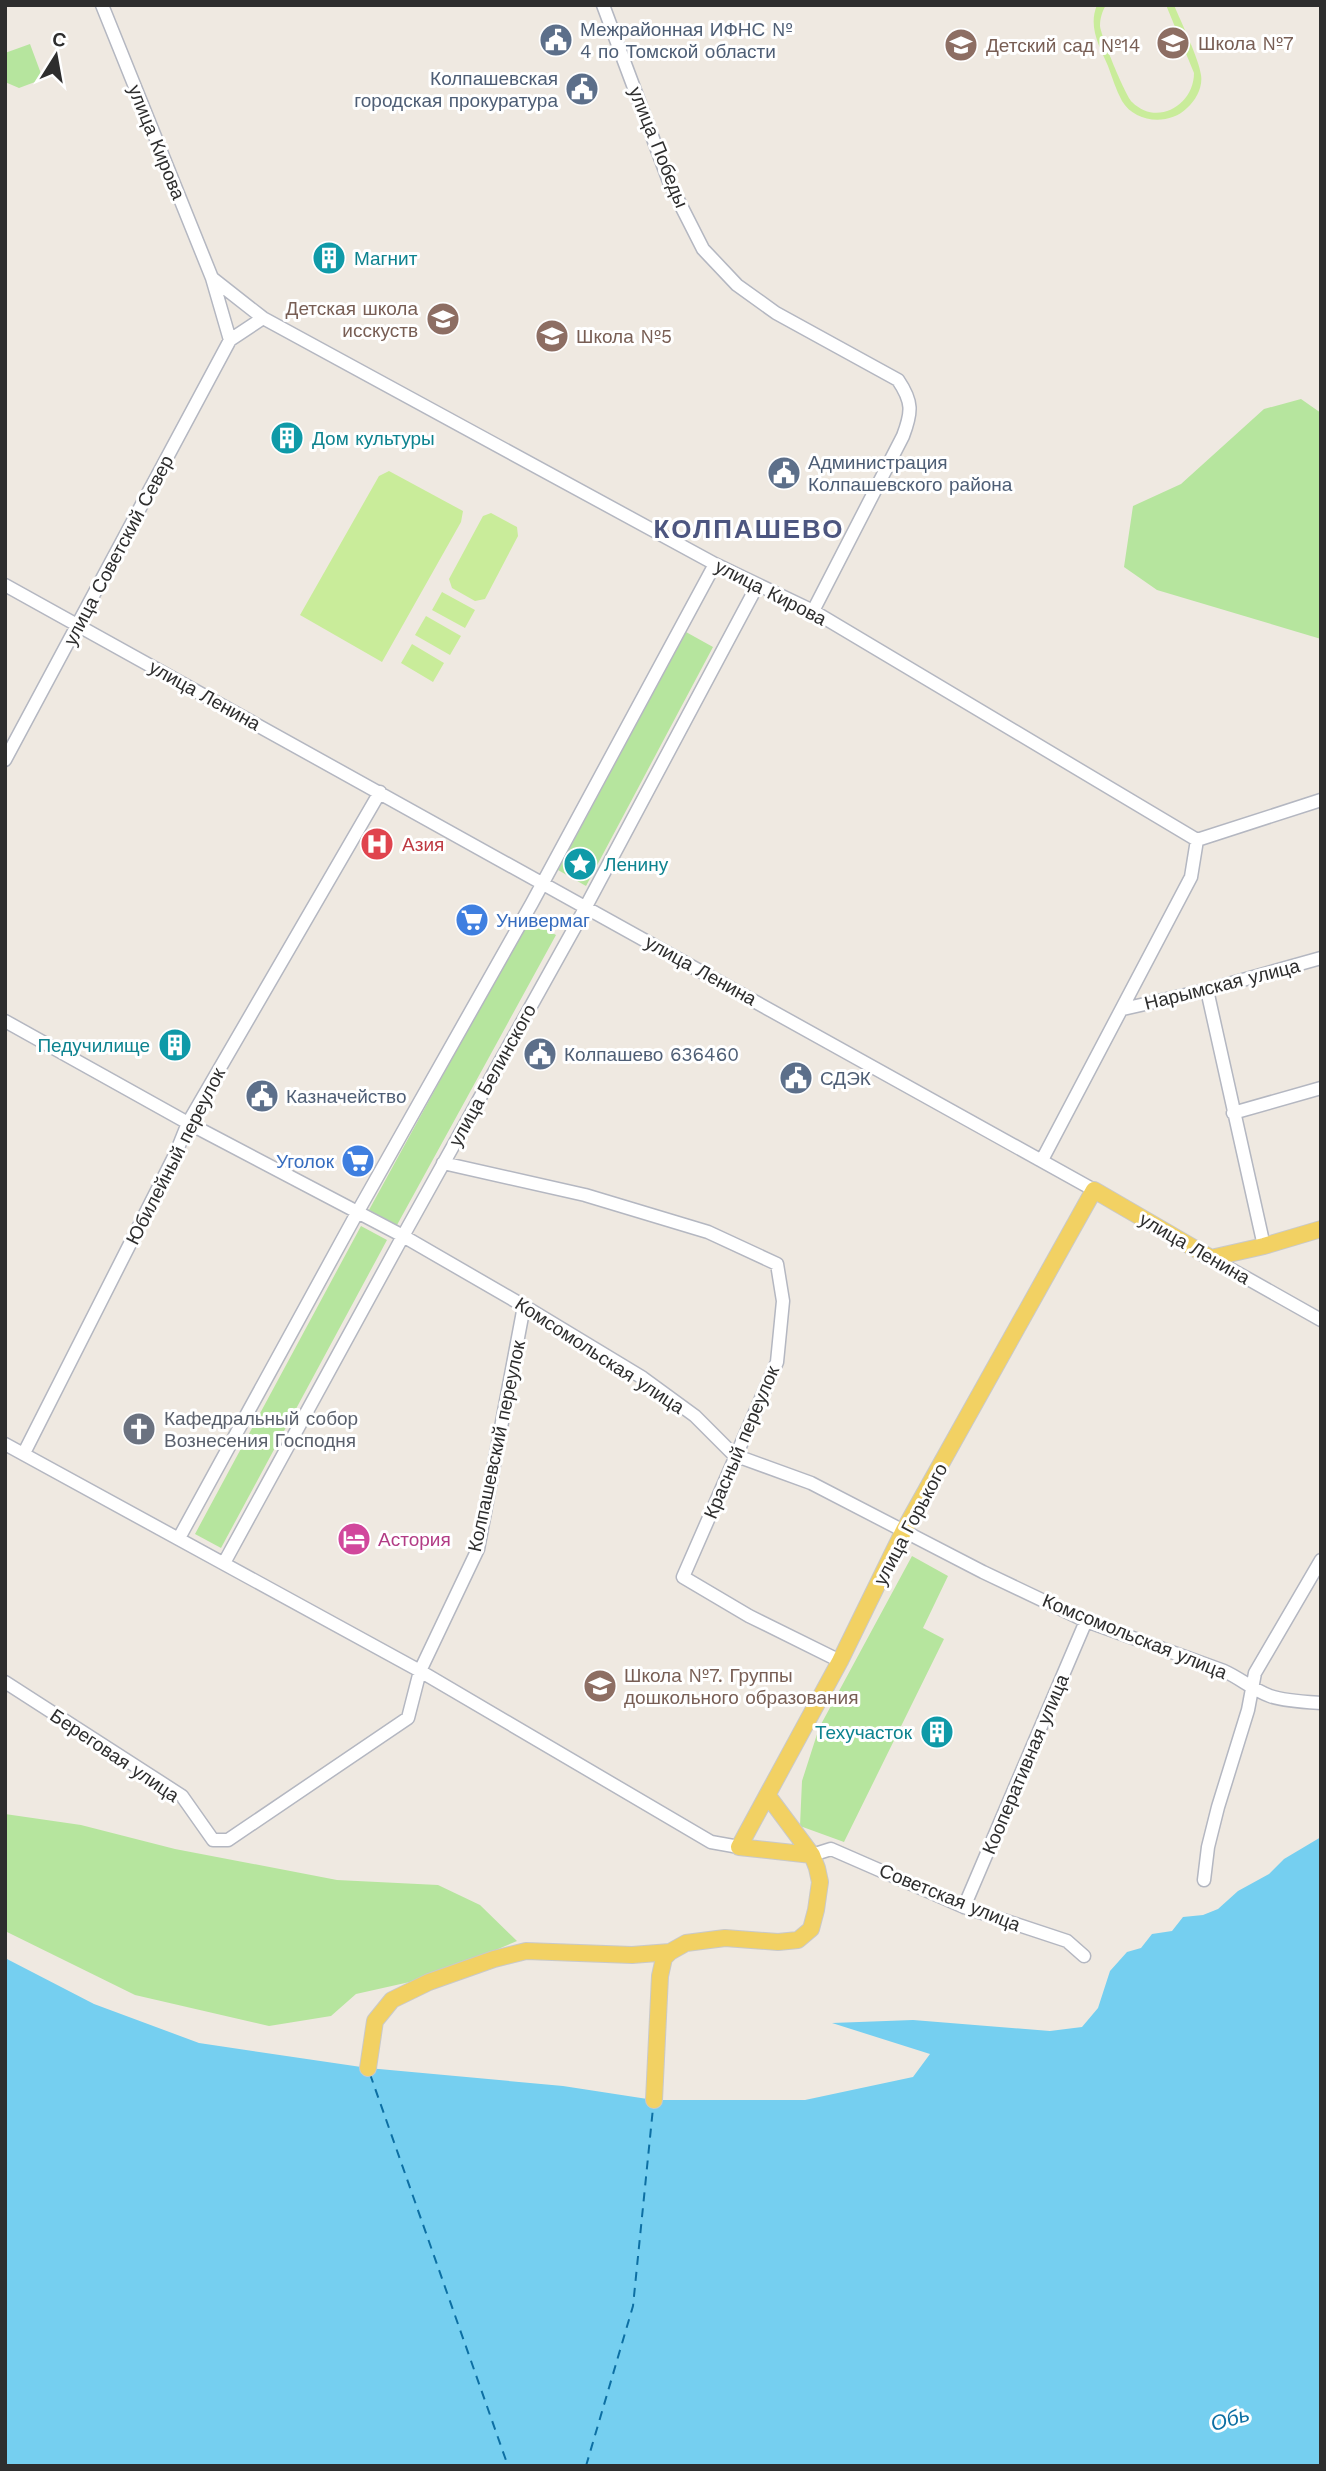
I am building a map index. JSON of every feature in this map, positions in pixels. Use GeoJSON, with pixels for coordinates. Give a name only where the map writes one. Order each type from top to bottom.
{"type":"FeatureCollection","features":[{"type":"Feature","properties":{"kind":"main road","name":"улица Ленина"},"geometry":{"type":"LineString","coordinates":[[1094,1190],[1211,1258]]}},
{"type":"Feature","properties":{"kind":"main road","name":"улица Горького"},"geometry":{"type":"LineString","coordinates":[[738,1847],[840,1661],[904,1530],[1094,1190]]}},
{"type":"Feature","properties":{"kind":"main road"},"geometry":{"type":"LineString","coordinates":[[1211,1258],[1321,1229]]}},
{"type":"Feature","properties":{"kind":"main road"},"geometry":{"type":"LineString","coordinates":[[654,2100],[660,1976],[664,1958],[686,1943],[725,1938],[778,1942],[798,1940],[811,1929],[820,1882],[813,1856],[768,1796]]}},
{"type":"Feature","properties":{"kind":"main road"},"geometry":{"type":"LineString","coordinates":[[738,1847],[813,1856]]}},
{"type":"Feature","properties":{"kind":"main road"},"geometry":{"type":"LineString","coordinates":[[368,2067],[375,2021],[392,2000],[429,1982],[494,1959],[526,1951],[632,1955],[670,1952]]}},
{"type":"Feature","properties":{"kind":"street","name":"улица Кирова"},"geometry":{"type":"LineString","coordinates":[[102,5],[212,278],[230,340]]}},
{"type":"Feature","properties":{"kind":"street","name":"улица Победы"},"geometry":{"type":"LineString","coordinates":[[603,5],[670,184],[703,249],[737,285],[776,313],[898,380],[909,396],[910,416],[903,436],[813,611]]}},
{"type":"Feature","properties":{"kind":"street","name":"улица Кирова"},"geometry":{"type":"LineString","coordinates":[[212,278],[262,318],[715,564],[813,611],[1197,840]]}},
{"type":"Feature","properties":{"kind":"street"},"geometry":{"type":"LineString","coordinates":[[230,340],[262,318]]}},
{"type":"Feature","properties":{"kind":"street","name":"улица Советский Север"},"geometry":{"type":"LineString","coordinates":[[5,760],[230,340]]}},
{"type":"Feature","properties":{"kind":"street"},"geometry":{"type":"LineString","coordinates":[[179,1538],[542,883],[715,564]]}},
{"type":"Feature","properties":{"kind":"street","name":"улица Ленина"},"geometry":{"type":"LineString","coordinates":[[5,585],[1094,1190]]}},
{"type":"Feature","properties":{"kind":"street","name":"улица Белинского"},"geometry":{"type":"LineString","coordinates":[[224,1563],[402,1236],[586,907],[757,586]]}},
{"type":"Feature","properties":{"kind":"street","name":"Юбилейный переулок"},"geometry":{"type":"LineString","coordinates":[[24,1453],[176,1153],[188,1123],[380,792]]}},
{"type":"Feature","properties":{"kind":"street"},"geometry":{"type":"LineString","coordinates":[[1042,1160],[1191,877],[1197,840],[1321,800]]}},
{"type":"Feature","properties":{"kind":"street","name":"Нарымская улица"},"geometry":{"type":"LineString","coordinates":[[1123,1009],[1208,990],[1321,958]]}},
{"type":"Feature","properties":{"kind":"street"},"geometry":{"type":"LineString","coordinates":[[1208,990],[1264,1246]]}},
{"type":"Feature","properties":{"kind":"street","name":"Комсомольская улица"},"geometry":{"type":"LineString","coordinates":[[5,1021],[188,1123],[402,1236],[524,1306],[643,1378],[695,1416],[734,1455],[811,1483],[983,1572],[1086,1621],[1224,1671],[1271,1697],[1321,1703]]}},
{"type":"Feature","properties":{"kind":"street"},"geometry":{"type":"LineString","coordinates":[[1233,1113],[1321,1087]]}},
{"type":"Feature","properties":{"kind":"street","name":"Красный переулок"},"geometry":{"type":"LineString","coordinates":[[443,1163],[585,1195],[708,1232],[777,1264],[783,1301],[777,1362],[734,1455],[683,1577],[749,1616],[840,1661]]}},
{"type":"Feature","properties":{"kind":"street","name":"улица Ленина"},"geometry":{"type":"LineString","coordinates":[[1211,1258],[1321,1320]]}},
{"type":"Feature","properties":{"kind":"street","name":"Колпашевский переулок"},"geometry":{"type":"LineString","coordinates":[[213,1840],[228,1840],[408,1718],[419,1671],[478,1549],[524,1306]]}},
{"type":"Feature","properties":{"kind":"street"},"geometry":{"type":"LineString","coordinates":[[5,1444],[419,1671],[711,1842],[738,1847]]}},
{"type":"Feature","properties":{"kind":"street"},"geometry":{"type":"LineString","coordinates":[[1204,1880],[1208,1847],[1248,1710],[1255,1673],[1321,1560]]}},
{"type":"Feature","properties":{"kind":"street","name":"Кооперативная улица"},"geometry":{"type":"LineString","coordinates":[[964,1907],[1086,1621]]}},
{"type":"Feature","properties":{"kind":"street","name":"Береговая улица"},"geometry":{"type":"LineString","coordinates":[[5,1682],[182,1796],[213,1840]]}},
{"type":"Feature","properties":{"kind":"street","name":"Советская улица"},"geometry":{"type":"LineString","coordinates":[[813,1856],[831,1849],[964,1907],[1067,1941],[1084,1956]]}},
{"type":"Feature","properties":{"kind":"green space"},"geometry":{"type":"Polygon","coordinates":[[[1097,5],[1106,5],[1100,26],[1124,89],[1132,102],[1152,113],[1172,109],[1181,103],[1192,84],[1194,73],[1166,5],[1174,5],[1201,75],[1198,93],[1180,114],[1153,120],[1144,118],[1135,114],[1122,101],[1096,36],[1094,21],[1097,5]]]}},
{"type":"Feature","properties":{"kind":"green space"},"geometry":{"type":"Polygon","coordinates":[[[30,44],[43,79],[19,88],[5,82],[5,53],[30,44]]]}},
{"type":"Feature","properties":{"kind":"green space"},"geometry":{"type":"Polygon","coordinates":[[[1301,399],[1321,413],[1321,639],[1157,590],[1124,567],[1133,506],[1181,484],[1264,409],[1301,399]]]}},
{"type":"Feature","properties":{"kind":"green space"},"geometry":{"type":"Polygon","coordinates":[[[389,471],[463,511],[461,522],[382,662],[300,615],[379,476],[389,471]]]}},
{"type":"Feature","properties":{"kind":"green space"},"geometry":{"type":"Polygon","coordinates":[[[491,513],[517,527],[518,536],[485,599],[475,601],[452,588],[449,579],[483,516],[491,513]]]}},
{"type":"Feature","properties":{"kind":"green space"},"geometry":{"type":"Polygon","coordinates":[[[442,592],[475,610],[465,628],[432,610],[442,592]]]}},
{"type":"Feature","properties":{"kind":"green space"},"geometry":{"type":"Polygon","coordinates":[[[426,616],[461,636],[450,655],[415,635],[426,616]]]}},
{"type":"Feature","properties":{"kind":"green space"},"geometry":{"type":"Polygon","coordinates":[[[686,632],[713,647],[586,886],[558,870],[686,632]]]}},
{"type":"Feature","properties":{"kind":"green space"},"geometry":{"type":"Polygon","coordinates":[[[412,644],[444,663],[433,682],[401,663],[412,644]]]}},
{"type":"Feature","properties":{"kind":"green space"},"geometry":{"type":"Polygon","coordinates":[[[528,920],[556,935],[397,1225],[369,1210],[528,920]]]}},
{"type":"Feature","properties":{"kind":"green space"},"geometry":{"type":"Polygon","coordinates":[[[361,1226],[387,1240],[221,1548],[195,1534],[361,1226]]]}},
{"type":"Feature","properties":{"kind":"green space"},"geometry":{"type":"Polygon","coordinates":[[[912,1556],[948,1576],[923,1628],[944,1639],[844,1842],[800,1826],[802,1781],[819,1728],[912,1556]]]}},
{"type":"Feature","properties":{"kind":"green space"},"geometry":{"type":"Polygon","coordinates":[[[5,1814],[81,1825],[175,1849],[337,1880],[438,1885],[480,1905],[517,1941],[432,1977],[356,1994],[331,2016],[269,2026],[135,1995],[5,1931],[5,1814]]]}},
{"type":"Feature","properties":{"kind":"water","name":"Обь"},"geometry":{"type":"Polygon","coordinates":[[[1321,1837],[1321,2466],[5,2466],[5,1958],[94,2004],[199,2043],[368,2068],[563,2086],[654,2100],[805,2100],[913,2077],[930,2054],[832,2023],[913,2020],[1050,2031],[1082,2027],[1098,2008],[1110,1971],[1127,1952],[1141,1948],[1152,1934],[1172,1931],[1183,1917],[1203,1915],[1218,1909],[1238,1891],[1269,1874],[1284,1859],[1321,1837]]]}},
{"type":"Feature","properties":{"kind":"ferry route"},"geometry":{"type":"LineString","coordinates":[[370,2074],[508,2466]]}},
{"type":"Feature","properties":{"kind":"ferry route"},"geometry":{"type":"LineString","coordinates":[[586,2466],[633,2306],[653,2108]]}},
{"type":"Feature","properties":{"kind":"place","name":"Межрайонная ИФНС № 4 по Томской области"},"geometry":{"type":"Point","coordinates":[556,40]}},
{"type":"Feature","properties":{"kind":"place","name":"Школа №7"},"geometry":{"type":"Point","coordinates":[1173,43]}},
{"type":"Feature","properties":{"kind":"place","name":"Детский сад №14"},"geometry":{"type":"Point","coordinates":[961,45]}},
{"type":"Feature","properties":{"kind":"place","name":"Колпашевская городская прокуратура"},"geometry":{"type":"Point","coordinates":[582,89]}},
{"type":"Feature","properties":{"kind":"place","name":"Магнит"},"geometry":{"type":"Point","coordinates":[329,258]}},
{"type":"Feature","properties":{"kind":"place","name":"Детская школа исскуств"},"geometry":{"type":"Point","coordinates":[443,319]}},
{"type":"Feature","properties":{"kind":"place","name":"Школа №5"},"geometry":{"type":"Point","coordinates":[552,336]}},
{"type":"Feature","properties":{"kind":"place","name":"Дом культуры"},"geometry":{"type":"Point","coordinates":[287,438]}},
{"type":"Feature","properties":{"kind":"place","name":"Администрация Колпашевского района"},"geometry":{"type":"Point","coordinates":[784,473]}},
{"type":"Feature","properties":{"kind":"place","name":"Азия"},"geometry":{"type":"Point","coordinates":[377,844]}},
{"type":"Feature","properties":{"kind":"place","name":"Ленину"},"geometry":{"type":"Point","coordinates":[580,864]}},
{"type":"Feature","properties":{"kind":"place","name":"Универмаг"},"geometry":{"type":"Point","coordinates":[472,920]}},
{"type":"Feature","properties":{"kind":"place","name":"Педучилище"},"geometry":{"type":"Point","coordinates":[175,1045]}},
{"type":"Feature","properties":{"kind":"place","name":"Колпашево 636460"},"geometry":{"type":"Point","coordinates":[540,1054]}},
{"type":"Feature","properties":{"kind":"place","name":"СДЭК"},"geometry":{"type":"Point","coordinates":[796,1078]}},
{"type":"Feature","properties":{"kind":"place","name":"Казначейство"},"geometry":{"type":"Point","coordinates":[262,1096]}},
{"type":"Feature","properties":{"kind":"place","name":"Уголок"},"geometry":{"type":"Point","coordinates":[358,1161]}},
{"type":"Feature","properties":{"kind":"place","name":"Кафедральный собор Вознесения Господня"},"geometry":{"type":"Point","coordinates":[139,1429]}},
{"type":"Feature","properties":{"kind":"place","name":"Астория"},"geometry":{"type":"Point","coordinates":[354,1539]}},
{"type":"Feature","properties":{"kind":"place","name":"Школа №7. Группы дошкольного образования"},"geometry":{"type":"Point","coordinates":[600,1686]}},
{"type":"Feature","properties":{"kind":"place","name":"Техучасток"},"geometry":{"type":"Point","coordinates":[937,1732]}},
{"type":"Feature","properties":{"kind":"district","name":"КОЛПАШЕВО"},"geometry":{"type":"Point","coordinates":[749,529]}}]}
